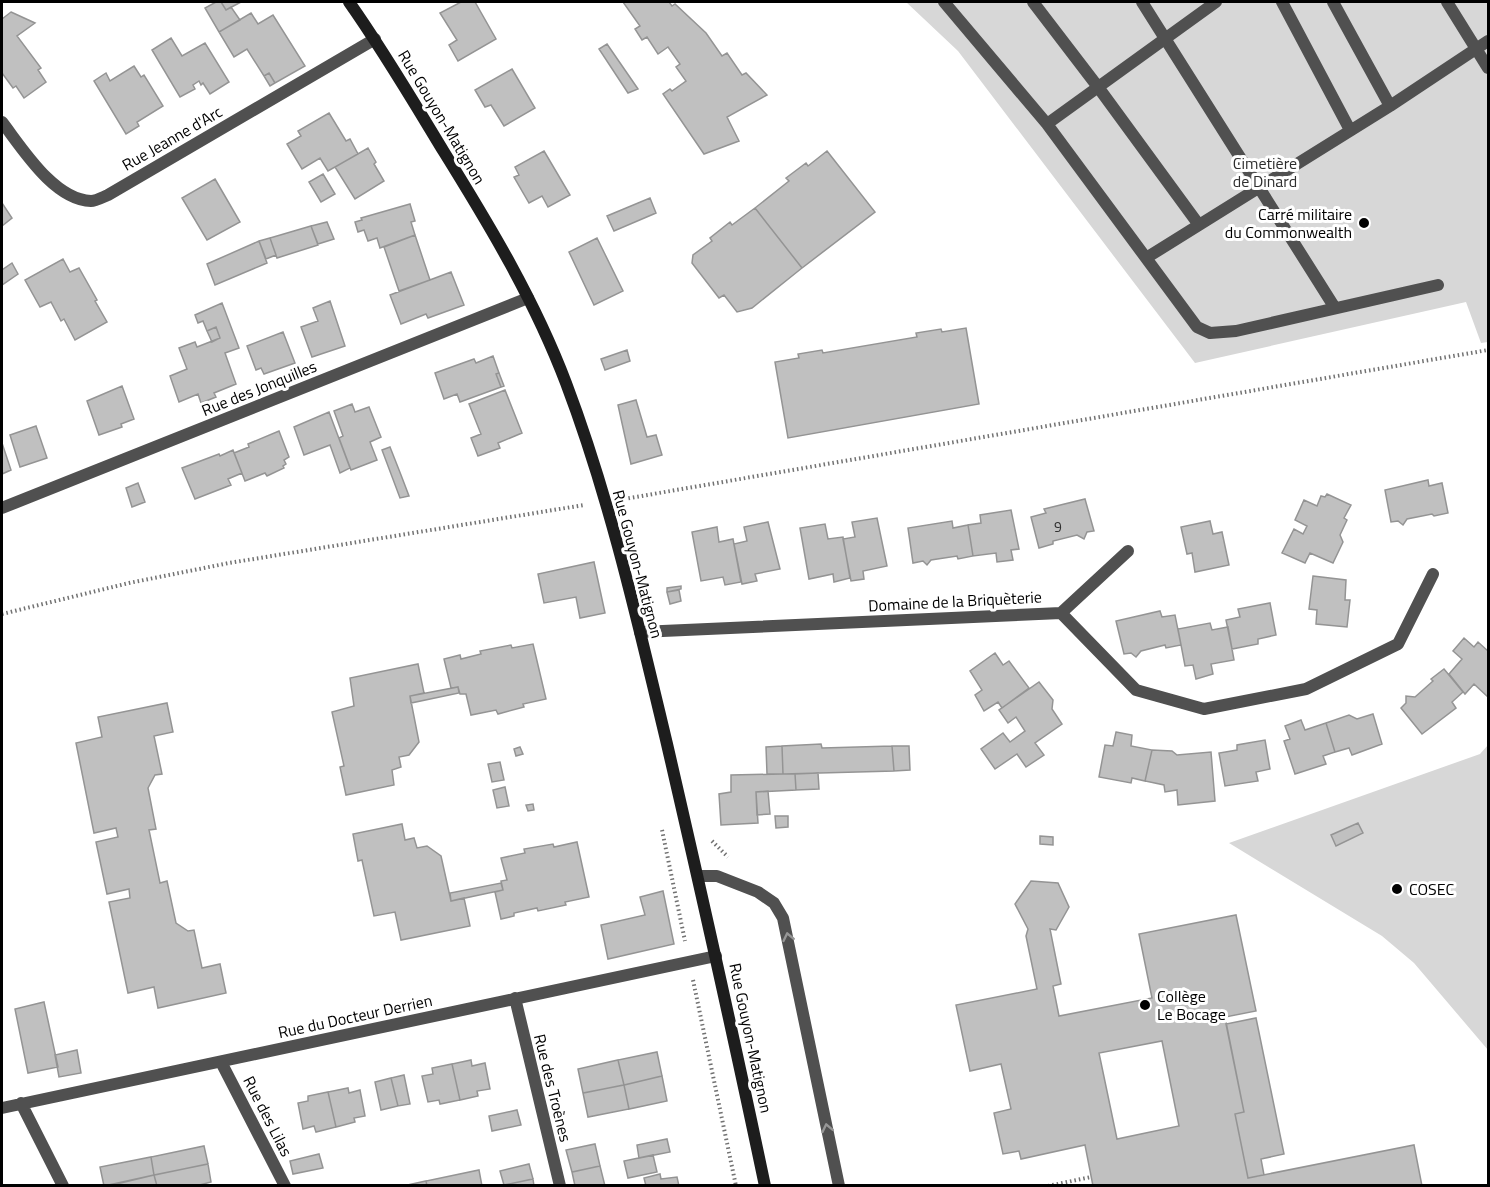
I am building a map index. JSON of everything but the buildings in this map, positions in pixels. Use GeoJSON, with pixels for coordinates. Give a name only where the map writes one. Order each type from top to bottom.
{"type":"FeatureCollection","features":[{"type":"Feature","properties":{"kind":"main road","name":"Rue Gouyon-Matignon"},"geometry":{"type":"LineString","coordinates":[[349,2],[375,39],[490,227],[528,298],[565,381],[604,502],[640,632],[698,876],[765,1185]]}},
{"type":"Feature","properties":{"kind":"street"},"geometry":{"type":"LineString","coordinates":[[944,2],[1047,124],[1197,327],[1210,333],[1236,331],[1438,285]]}},
{"type":"Feature","properties":{"kind":"street"},"geometry":{"type":"LineString","coordinates":[[1033,2],[1199,225]]}},
{"type":"Feature","properties":{"kind":"street"},"geometry":{"type":"LineString","coordinates":[[1142,2],[1335,308]]}},
{"type":"Feature","properties":{"kind":"street"},"geometry":{"type":"LineString","coordinates":[[1047,124],[1216,2]]}},
{"type":"Feature","properties":{"kind":"street"},"geometry":{"type":"LineString","coordinates":[[1282,2],[1350,130]]}},
{"type":"Feature","properties":{"kind":"street"},"geometry":{"type":"LineString","coordinates":[[1333,2],[1390,106]]}},
{"type":"Feature","properties":{"kind":"street"},"geometry":{"type":"LineString","coordinates":[[1447,2],[1488,69]]}},
{"type":"Feature","properties":{"kind":"street","name":"Rue Jeanne d'Arc"},"geometry":{"type":"LineString","coordinates":[[2,122],[45,178],[74,197],[92,202],[108,195],[375,39]]}},
{"type":"Feature","properties":{"kind":"street"},"geometry":{"type":"LineString","coordinates":[[1146,258],[1390,106],[1488,41]]}},
{"type":"Feature","properties":{"kind":"street","name":"Rue des Jonquilles"},"geometry":{"type":"LineString","coordinates":[[2,508],[528,298]]}},
{"type":"Feature","properties":{"kind":"street"},"geometry":{"type":"LineString","coordinates":[[1061,613],[1128,551]]}},
{"type":"Feature","properties":{"kind":"street","name":"Domaine de la Briquèterie"},"geometry":{"type":"LineString","coordinates":[[640,632],[1061,613],[1136,690],[1204,709],[1306,689],[1398,644],[1433,574]]}},
{"type":"Feature","properties":{"kind":"street"},"geometry":{"type":"LineString","coordinates":[[698,876],[717,876],[758,892],[774,903],[783,918],[839,1185]]}},
{"type":"Feature","properties":{"kind":"street","name":"Rue du Docteur Derrien"},"geometry":{"type":"LineString","coordinates":[[2,1108],[716,956]]}},
{"type":"Feature","properties":{"kind":"street","name":"Rue des Troènes"},"geometry":{"type":"LineString","coordinates":[[515,998],[560,1185]]}},
{"type":"Feature","properties":{"kind":"street","name":"Rue des Lilas"},"geometry":{"type":"LineString","coordinates":[[221,1062],[285,1185]]}},
{"type":"Feature","properties":{"kind":"street"},"geometry":{"type":"LineString","coordinates":[[21,1103],[63,1185]]}},
{"type":"Feature","properties":{"kind":"path"},"geometry":{"type":"LineString","coordinates":[[625,510],[621,499],[1488,350]]}},
{"type":"Feature","properties":{"kind":"path"},"geometry":{"type":"LineString","coordinates":[[2,614],[129,583],[229,563],[604,502]]}},
{"type":"Feature","properties":{"kind":"path"},"geometry":{"type":"LineString","coordinates":[[583,505],[586,516]]}},
{"type":"Feature","properties":{"kind":"path"},"geometry":{"type":"LineString","coordinates":[[664,822],[662,831],[736,1185]]}},
{"type":"Feature","properties":{"kind":"path"},"geometry":{"type":"LineString","coordinates":[[708,836],[732,861]]}},
{"type":"Feature","properties":{"kind":"path"},"geometry":{"type":"LineString","coordinates":[[1047,1185],[1091,1177]]}},
{"type":"Feature","properties":{"kind":"green space","name":"Cimetière de Dinard"},"geometry":{"type":"Polygon","coordinates":[[[906,2],[1488,2],[1488,342],[1481,343],[1466,302],[1195,363],[958,51],[906,2]]]}},
{"type":"Feature","properties":{"kind":"green space","name":"COSEC"},"geometry":{"type":"Polygon","coordinates":[[[1488,745],[1488,1050],[1414,963],[1382,936],[1229,843],[1480,754],[1488,745]]]}},
{"type":"Feature","properties":{"kind":"place","name":"Carré militaire du Commonwealth"},"geometry":{"type":"Point","coordinates":[1364,223]}},
{"type":"Feature","properties":{"kind":"place","name":"COSEC"},"geometry":{"type":"Point","coordinates":[1397,889]}},
{"type":"Feature","properties":{"kind":"place","name":"Collège Le Bocage"},"geometry":{"type":"Point","coordinates":[1145,1005]}}]}
